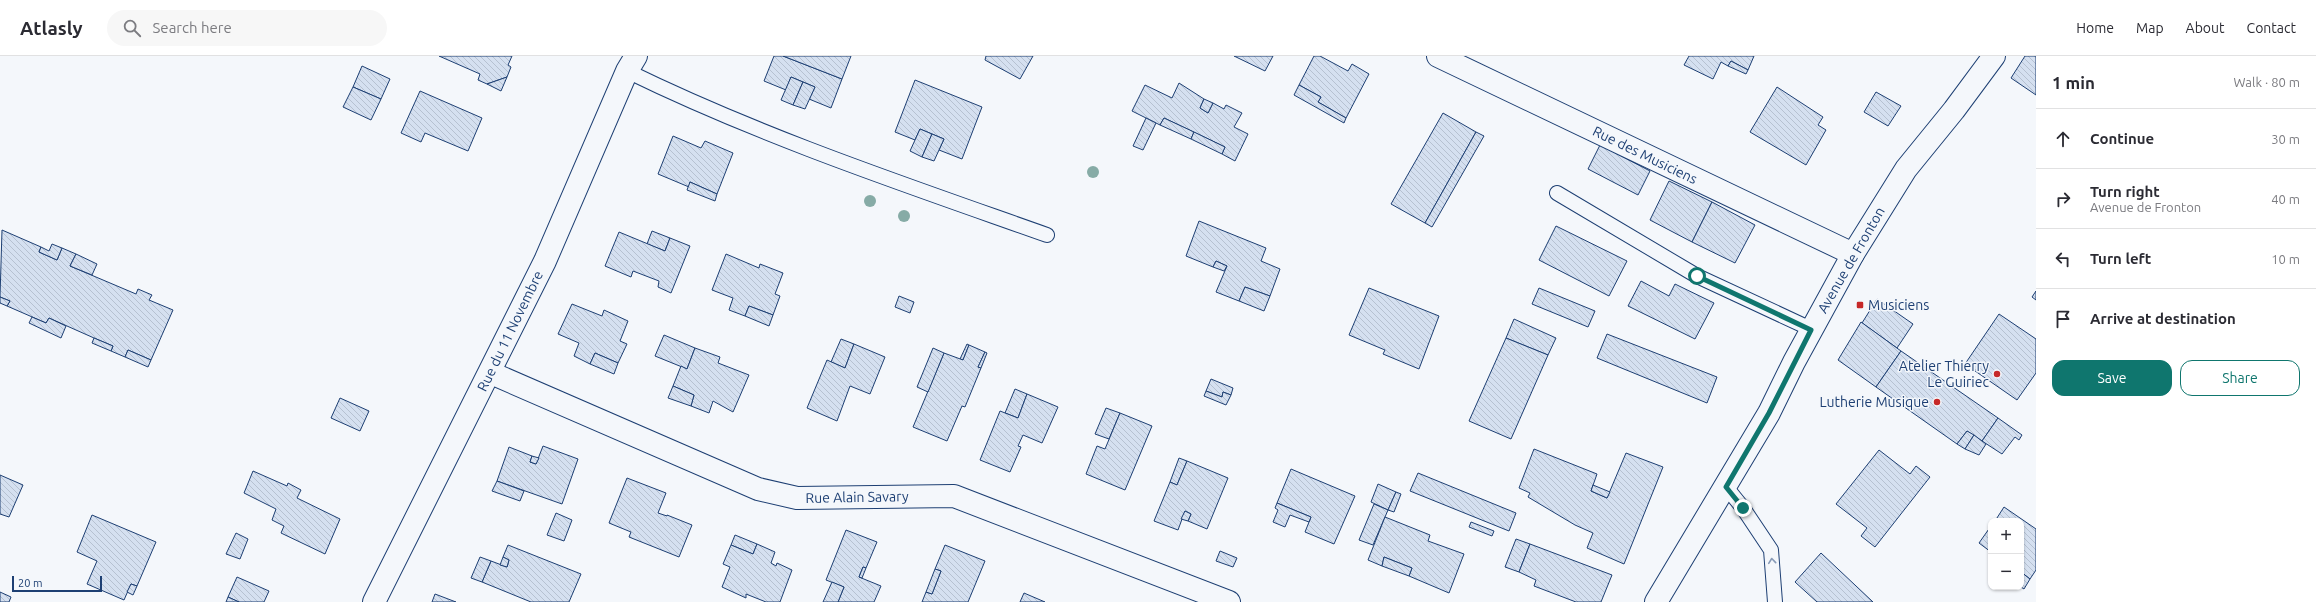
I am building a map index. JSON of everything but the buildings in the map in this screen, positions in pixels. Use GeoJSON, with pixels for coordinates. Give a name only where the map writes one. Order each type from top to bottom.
{"type":"FeatureCollection","features":[{"type":"Feature","properties":{"kind":"street","name":"Rue des Musiciens"},"geometry":{"type":"LineString","coordinates":[[1438,56],[1853,254]]}},
{"type":"Feature","properties":{"kind":"street","name":"Avenue de Fronton"},"geometry":{"type":"LineString","coordinates":[[1656,602],[1769,413],[1811,330],[1853,254],[1906,169],[1954,110],[1994,56]]}},
{"type":"Feature","properties":{"kind":"street","name":"Rue du 11 Novembre"},"geometry":{"type":"LineString","coordinates":[[374,602],[545,261],[632,64]]}},
{"type":"Feature","properties":{"kind":"street","name":"Rue Alain Savary"},"geometry":{"type":"LineString","coordinates":[[490,373],[758,489],[797,498],[954,496],[1228,602]]}},
{"type":"Feature","properties":{"kind":"lane"},"geometry":{"type":"LineString","coordinates":[[632,64],[735,119],[861,168],[1047,235]]}},
{"type":"Feature","properties":{"kind":"lane"},"geometry":{"type":"LineString","coordinates":[[1557,193],[1697,276],[1811,330]]}},
{"type":"Feature","properties":{"kind":"lane"},"geometry":{"type":"LineString","coordinates":[[1726,487],[1743,508],[1771,550],[1777,601]]}},
{"type":"Feature","properties":{"kind":"place","name":"Musiciens"},"geometry":{"type":"Point","coordinates":[1860,305]}},
{"type":"Feature","properties":{"kind":"place","name":"Atelier Thierry Le Guiriec"},"geometry":{"type":"Point","coordinates":[1997,374]}},
{"type":"Feature","properties":{"kind":"place","name":"Lutherie Musique"},"geometry":{"type":"Point","coordinates":[1937,402]}},
{"type":"Feature","properties":{"kind":"route"},"geometry":{"type":"LineString","coordinates":[[1697,276],[1811,330],[1769,413],[1726,487],[1743,508]]}}]}
